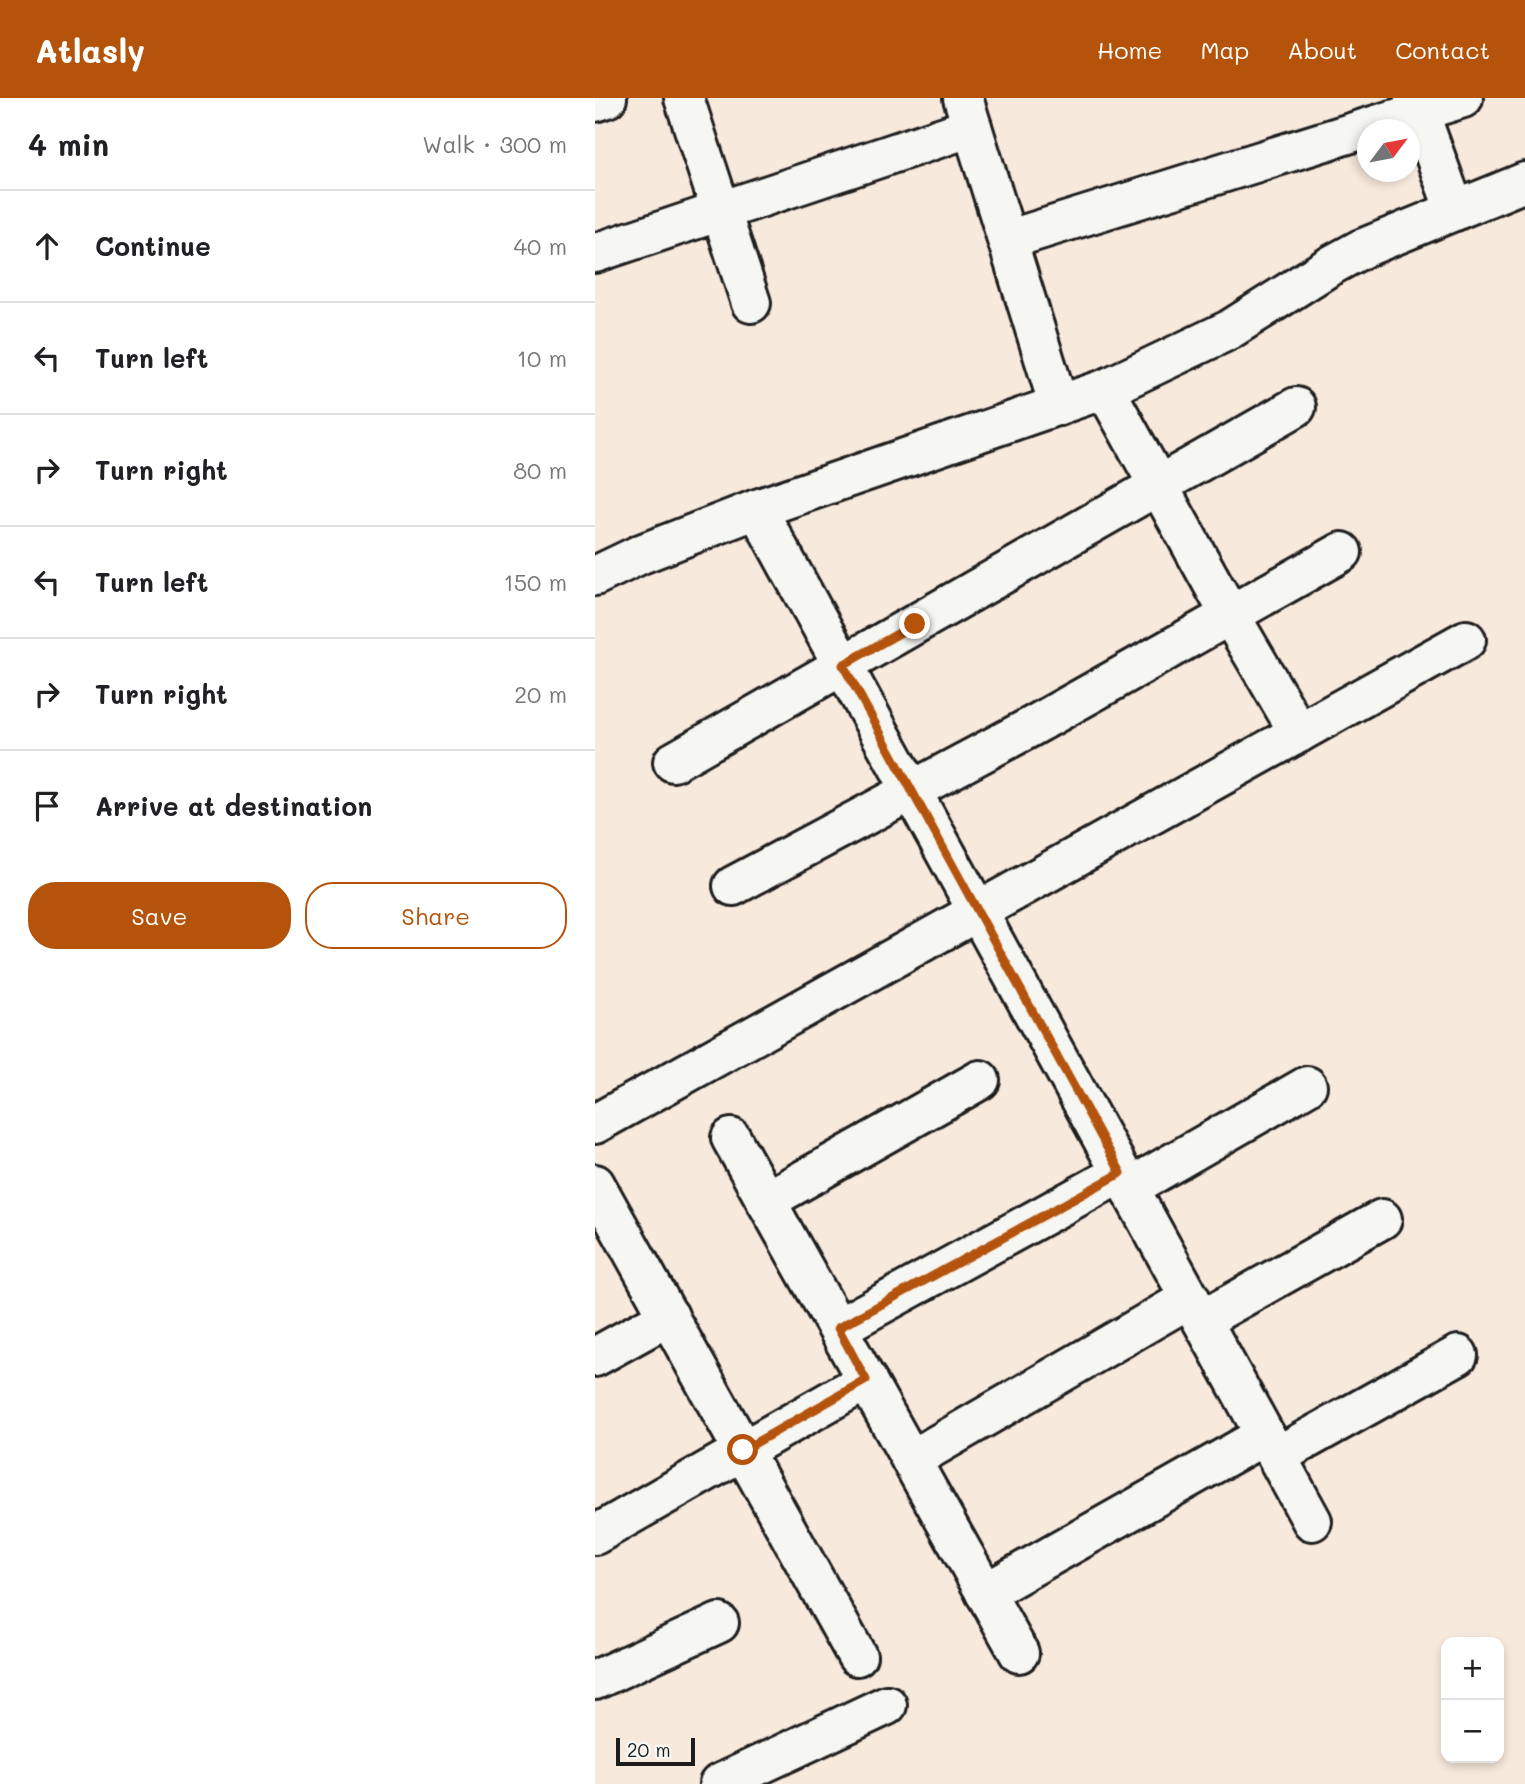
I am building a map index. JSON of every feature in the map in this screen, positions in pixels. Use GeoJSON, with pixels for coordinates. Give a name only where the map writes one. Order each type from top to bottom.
{"type":"FeatureCollection","features":[{"type":"Feature","properties":{"kind":"street"},"geometry":{"type":"LineString","coordinates":[[595,102],[607,98]]}},
{"type":"Feature","properties":{"kind":"street"},"geometry":{"type":"LineString","coordinates":[[684,98],[751,303]]}},
{"type":"Feature","properties":{"kind":"street"},"geometry":{"type":"LineString","coordinates":[[1007,240],[1417,105],[1463,98]]}},
{"type":"Feature","properties":{"kind":"street"},"geometry":{"type":"LineString","coordinates":[[1417,105],[1455,211]]}},
{"type":"Feature","properties":{"kind":"street"},"geometry":{"type":"LineString","coordinates":[[595,253],[721,210],[969,106],[1007,240],[1059,406]]}},
{"type":"Feature","properties":{"kind":"street"},"geometry":{"type":"LineString","coordinates":[[595,576],[642,554],[757,509],[1105,389],[1229,330],[1329,266],[1361,249],[1525,183]]}},
{"type":"Feature","properties":{"kind":"street"},"geometry":{"type":"LineString","coordinates":[[1105,389],[1230,615],[1299,733]]}},
{"type":"Feature","properties":{"kind":"street"},"geometry":{"type":"LineString","coordinates":[[673,762],[1296,407]]}},
{"type":"Feature","properties":{"kind":"street"},"geometry":{"type":"LineString","coordinates":[[757,509],[1312,1521]]}},
{"type":"Feature","properties":{"kind":"street"},"geometry":{"type":"LineString","coordinates":[[733,886],[1028,728],[1342,552]]}},
{"type":"Feature","properties":{"kind":"street"},"geometry":{"type":"LineString","coordinates":[[595,1124],[1466,640]]}},
{"type":"Feature","properties":{"kind":"street"},"geometry":{"type":"LineString","coordinates":[[766,1200],[980,1080]]}},
{"type":"Feature","properties":{"kind":"street"},"geometry":{"type":"LineString","coordinates":[[838,1328],[1307,1086]]}},
{"type":"Feature","properties":{"kind":"street"},"geometry":{"type":"LineString","coordinates":[[731,1138],[1019,1653]]}},
{"type":"Feature","properties":{"kind":"street"},"geometry":{"type":"LineString","coordinates":[[595,1184],[857,1656]]}},
{"type":"Feature","properties":{"kind":"street"},"geometry":{"type":"LineString","coordinates":[[911,1460],[1196,1309],[1382,1219]]}},
{"type":"Feature","properties":{"kind":"street"},"geometry":{"type":"LineString","coordinates":[[595,1357],[669,1316]]}},
{"type":"Feature","properties":{"kind":"street"},"geometry":{"type":"LineString","coordinates":[[985,1593],[1271,1446],[1458,1355]]}},
{"type":"Feature","properties":{"kind":"street"},"geometry":{"type":"LineString","coordinates":[[595,1535],[866,1380]]}},
{"type":"Feature","properties":{"kind":"street"},"geometry":{"type":"LineString","coordinates":[[595,1680],[719,1623]]}},
{"type":"Feature","properties":{"kind":"street"},"geometry":{"type":"LineString","coordinates":[[719,1784],[887,1705]]}},
{"type":"Feature","properties":{"kind":"route"},"geometry":{"type":"LineString","coordinates":[[743,1450],[866,1380],[838,1328],[1121,1173],[843,665],[915,624]]}}]}
